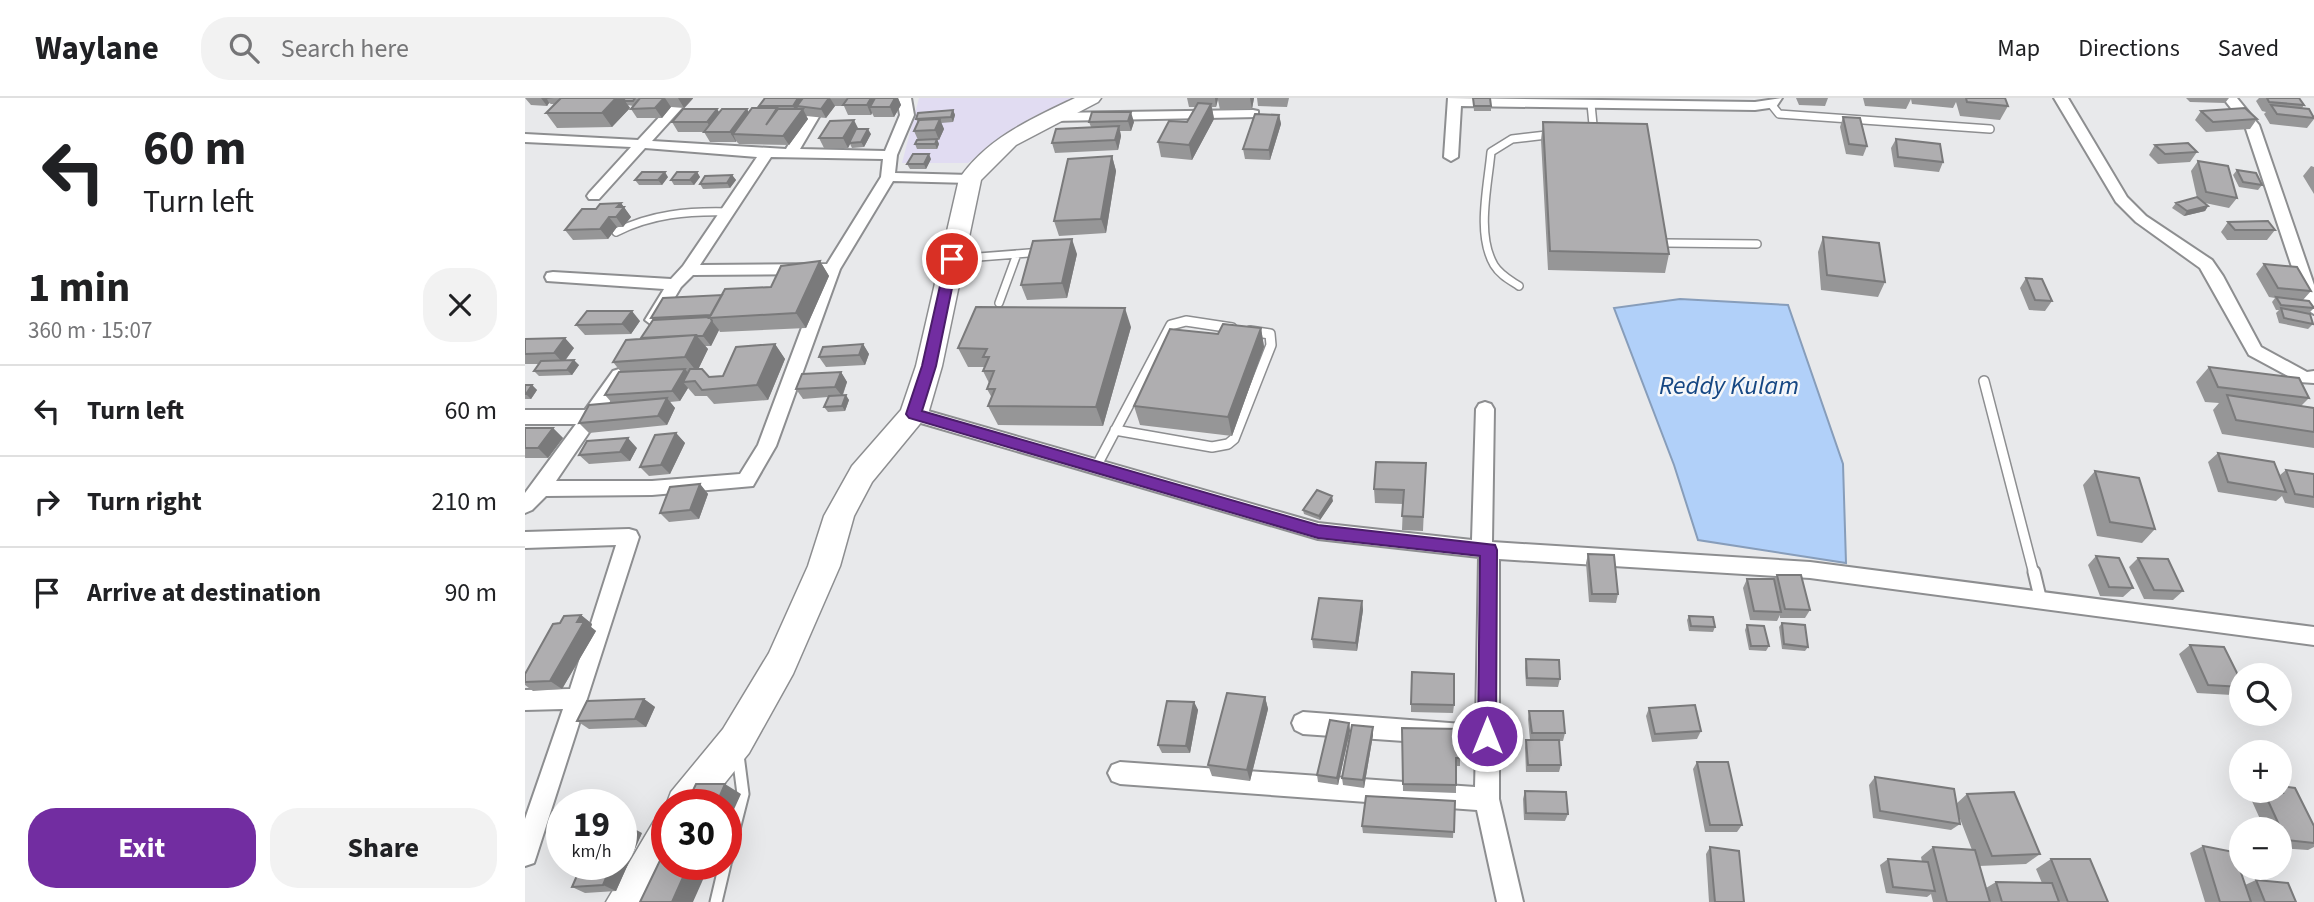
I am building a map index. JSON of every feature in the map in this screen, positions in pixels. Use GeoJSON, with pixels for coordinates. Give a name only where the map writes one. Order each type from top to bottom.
{"type":"FeatureCollection","features":[{"type":"Feature","properties":{"kind":"main road"},"geometry":{"type":"LineString","coordinates":[[697,789],[736,740],[781,663],[824,566],[839,516],[862,474],[914,414],[929,366],[970,179],[982,161],[1003,143],[1091,98]]}},
{"type":"Feature","properties":{"kind":"main road"},"geometry":{"type":"LineString","coordinates":[[626,902],[651,861]]}},
{"type":"Feature","properties":{"kind":"street"},"geometry":{"type":"LineString","coordinates":[[594,196],[684,98]]}},
{"type":"Feature","properties":{"kind":"street"},"geometry":{"type":"LineString","coordinates":[[791,153],[823,98]]}},
{"type":"Feature","properties":{"kind":"street"},"geometry":{"type":"LineString","coordinates":[[541,489],[652,488],[746,481],[767,446],[832,269],[888,177],[890,155],[907,115],[904,98]]}},
{"type":"Feature","properties":{"kind":"street"},"geometry":{"type":"LineString","coordinates":[[2061,98],[2126,205],[2141,219],[2206,264],[2255,351],[2310,377],[2314,396]]}},
{"type":"Feature","properties":{"kind":"street"},"geometry":{"type":"LineString","coordinates":[[2230,98],[2252,125],[2314,309]]}},
{"type":"Feature","properties":{"kind":"street"},"geometry":{"type":"LineString","coordinates":[[1451,157],[1455,100],[1718,101],[1755,106],[1773,101]]}},
{"type":"Feature","properties":{"kind":"street"},"geometry":{"type":"LineString","coordinates":[[1053,117],[1254,114]]}},
{"type":"Feature","properties":{"kind":"street"},"geometry":{"type":"LineString","coordinates":[[525,138],[643,143],[720,152],[890,155]]}},
{"type":"Feature","properties":{"kind":"street"},"geometry":{"type":"LineString","coordinates":[[641,339],[675,284],[689,270],[767,153]]}},
{"type":"Feature","properties":{"kind":"street"},"geometry":{"type":"LineString","coordinates":[[888,177],[970,179]]}},
{"type":"Feature","properties":{"kind":"street"},"geometry":{"type":"LineString","coordinates":[[689,270],[832,269]]}},
{"type":"Feature","properties":{"kind":"street"},"geometry":{"type":"LineString","coordinates":[[553,277],[675,284]]}},
{"type":"Feature","properties":{"kind":"street"},"geometry":{"type":"LineString","coordinates":[[525,505],[541,489],[628,360]]}},
{"type":"Feature","properties":{"kind":"street"},"geometry":{"type":"LineString","coordinates":[[1485,409],[1487,799],[1515,901]]}},
{"type":"Feature","properties":{"kind":"street"},"geometry":{"type":"LineString","coordinates":[[914,414],[1318,531],[1486,549],[1810,570],[2314,636]]}},
{"type":"Feature","properties":{"kind":"street"},"geometry":{"type":"LineString","coordinates":[[525,417],[590,418]]}},
{"type":"Feature","properties":{"kind":"street"},"geometry":{"type":"LineString","coordinates":[[525,540],[629,537],[525,854]]}},
{"type":"Feature","properties":{"kind":"street"},"geometry":{"type":"LineString","coordinates":[[525,700],[578,699]]}},
{"type":"Feature","properties":{"kind":"street"},"geometry":{"type":"LineString","coordinates":[[1303,723],[1487,736]]}},
{"type":"Feature","properties":{"kind":"street"},"geometry":{"type":"LineString","coordinates":[[1120,773],[1487,799]]}},
{"type":"Feature","properties":{"kind":"lane"},"geometry":{"type":"LineString","coordinates":[[1773,101],[1779,114],[1990,129]]}},
{"type":"Feature","properties":{"kind":"lane"},"geometry":{"type":"LineString","coordinates":[[1582,102],[1594,135]]}},
{"type":"Feature","properties":{"kind":"lane"},"geometry":{"type":"LineString","coordinates":[[1519,286],[1503,276],[1493,264],[1487,248],[1485,231],[1491,152],[1499,144],[1532,134],[1567,134]]}},
{"type":"Feature","properties":{"kind":"lane"},"geometry":{"type":"LineString","coordinates":[[1581,135],[1606,135]]}},
{"type":"Feature","properties":{"kind":"lane"},"geometry":{"type":"LineString","coordinates":[[616,232],[636,221],[659,214],[728,212]]}},
{"type":"Feature","properties":{"kind":"lane"},"geometry":{"type":"LineString","coordinates":[[1663,231],[1666,248],[1757,244]]}},
{"type":"Feature","properties":{"kind":"lane"},"geometry":{"type":"LineString","coordinates":[[952,259],[1045,252]]}},
{"type":"Feature","properties":{"kind":"lane"},"geometry":{"type":"LineString","coordinates":[[999,303],[1017,254]]}},
{"type":"Feature","properties":{"kind":"lane"},"geometry":{"type":"LineString","coordinates":[[1096,467],[1164,333],[1171,325],[1186,321],[1270,334],[1271,345],[1234,439],[1229,444],[1212,447],[1115,430]]}},
{"type":"Feature","properties":{"kind":"lane"},"geometry":{"type":"LineString","coordinates":[[1984,381],[2042,602]]}},
{"type":"Feature","properties":{"kind":"lane"},"geometry":{"type":"LineString","coordinates":[[736,740],[742,798]]}},
{"type":"Feature","properties":{"kind":"lane"},"geometry":{"type":"LineString","coordinates":[[716,902],[722,880]]}},
{"type":"Feature","properties":{"kind":"shaded area"},"geometry":{"type":"Polygon","coordinates":[[[919,98],[1072,98],[1029,119],[968,163],[902,163],[919,98]]]}},
{"type":"Feature","properties":{"kind":"water","name":"Reddy Kulam"},"geometry":{"type":"Polygon","coordinates":[[[1680,299],[1788,305],[1843,464],[1846,563],[1698,540],[1674,465],[1614,308],[1680,299]]]}},
{"type":"Feature","properties":{"kind":"building"},"geometry":{"type":"Polygon","coordinates":[[[561,98],[616,98],[602,113],[546,113],[561,98]]]}},
{"type":"Feature","properties":{"kind":"building"},"geometry":{"type":"Polygon","coordinates":[[[640,98],[664,98],[655,108],[631,109],[640,98]]]}},
{"type":"Feature","properties":{"kind":"building"},"geometry":{"type":"Polygon","coordinates":[[[765,98],[798,98],[793,106],[759,106],[765,98]]]}},
{"type":"Feature","properties":{"kind":"building"},"geometry":{"type":"Polygon","coordinates":[[[803,98],[829,98],[821,109],[797,106],[803,98]]]}},
{"type":"Feature","properties":{"kind":"building"},"geometry":{"type":"Polygon","coordinates":[[[848,98],[871,98],[867,105],[843,105],[848,98]]]}},
{"type":"Feature","properties":{"kind":"building"},"geometry":{"type":"Polygon","coordinates":[[[875,98],[895,98],[890,107],[870,107],[875,98]]]}},
{"type":"Feature","properties":{"kind":"building"},"geometry":{"type":"Polygon","coordinates":[[[1473,98],[1490,98],[1491,106],[1474,106],[1473,98]]]}},
{"type":"Feature","properties":{"kind":"building"},"geometry":{"type":"Polygon","coordinates":[[[1966,98],[2005,98],[2008,106],[1967,102],[1966,98]]]}},
{"type":"Feature","properties":{"kind":"building"},"geometry":{"type":"Polygon","coordinates":[[[2267,98],[2299,98],[2304,105],[2269,102],[2267,98]]]}},
{"type":"Feature","properties":{"kind":"building"},"geometry":{"type":"Polygon","coordinates":[[[1198,103],[1211,104],[1189,145],[1158,142],[1169,121],[1187,122],[1198,103]]]}},
{"type":"Feature","properties":{"kind":"building"},"geometry":{"type":"Polygon","coordinates":[[[2271,105],[2309,109],[2314,118],[2277,114],[2271,105]]]}},
{"type":"Feature","properties":{"kind":"building"},"geometry":{"type":"Polygon","coordinates":[[[752,108],[777,108],[766,125],[778,109],[803,109],[783,136],[733,134],[752,108]]]}},
{"type":"Feature","properties":{"kind":"building"},"geometry":{"type":"Polygon","coordinates":[[[2245,108],[2257,119],[2213,122],[2201,111],[2245,108]]]}},
{"type":"Feature","properties":{"kind":"building"},"geometry":{"type":"Polygon","coordinates":[[[683,109],[717,109],[707,122],[672,122],[683,109]]]}},
{"type":"Feature","properties":{"kind":"building"},"geometry":{"type":"Polygon","coordinates":[[[722,109],[747,109],[730,132],[704,132],[722,109]]]}},
{"type":"Feature","properties":{"kind":"building"},"geometry":{"type":"Polygon","coordinates":[[[953,110],[951,117],[916,119],[918,113],[953,110]]]}},
{"type":"Feature","properties":{"kind":"building"},"geometry":{"type":"Polygon","coordinates":[[[1092,112],[1131,112],[1128,121],[1089,122],[1092,112]]]}},
{"type":"Feature","properties":{"kind":"building"},"geometry":{"type":"Polygon","coordinates":[[[1255,114],[1279,115],[1269,150],[1243,149],[1255,114]]]}},
{"type":"Feature","properties":{"kind":"building"},"geometry":{"type":"Polygon","coordinates":[[[1843,117],[1860,118],[1867,146],[1849,144],[1843,117]]]}},
{"type":"Feature","properties":{"kind":"building"},"geometry":{"type":"Polygon","coordinates":[[[940,119],[935,130],[914,131],[919,120],[940,119]]]}},
{"type":"Feature","properties":{"kind":"building"},"geometry":{"type":"Polygon","coordinates":[[[854,120],[843,138],[819,138],[830,121],[854,120]]]}},
{"type":"Feature","properties":{"kind":"building"},"geometry":{"type":"Polygon","coordinates":[[[1543,122],[1647,124],[1669,254],[1550,251],[1543,122]]]}},
{"type":"Feature","properties":{"kind":"building"},"geometry":{"type":"Polygon","coordinates":[[[1119,126],[1115,140],[1052,143],[1056,129],[1119,126]]]}},
{"type":"Feature","properties":{"kind":"building"},"geometry":{"type":"Polygon","coordinates":[[[856,129],[868,129],[861,142],[849,143],[856,129]]]}},
{"type":"Feature","properties":{"kind":"building"},"geometry":{"type":"Polygon","coordinates":[[[937,139],[935,144],[915,144],[917,140],[937,139]]]}},
{"type":"Feature","properties":{"kind":"building"},"geometry":{"type":"Polygon","coordinates":[[[1896,139],[1940,144],[1943,162],[1898,157],[1896,139]]]}},
{"type":"Feature","properties":{"kind":"building"},"geometry":{"type":"Polygon","coordinates":[[[2188,143],[2197,152],[2165,154],[2155,145],[2188,143]]]}},
{"type":"Feature","properties":{"kind":"building"},"geometry":{"type":"Polygon","coordinates":[[[913,154],[929,154],[924,164],[907,164],[913,154]]]}},
{"type":"Feature","properties":{"kind":"building"},"geometry":{"type":"Polygon","coordinates":[[[1112,156],[1101,219],[1054,221],[1068,159],[1112,156]]]}},
{"type":"Feature","properties":{"kind":"building"},"geometry":{"type":"Polygon","coordinates":[[[2198,161],[2228,166],[2237,198],[2206,192],[2198,161]]]}},
{"type":"Feature","properties":{"kind":"building"},"geometry":{"type":"Polygon","coordinates":[[[2237,170],[2256,173],[2262,185],[2243,182],[2237,170]]]}},
{"type":"Feature","properties":{"kind":"building"},"geometry":{"type":"Polygon","coordinates":[[[642,172],[665,172],[658,180],[635,180],[642,172]]]}},
{"type":"Feature","properties":{"kind":"building"},"geometry":{"type":"Polygon","coordinates":[[[677,172],[697,172],[690,180],[671,180],[677,172]]]}},
{"type":"Feature","properties":{"kind":"building"},"geometry":{"type":"Polygon","coordinates":[[[732,175],[727,183],[700,184],[705,176],[732,175]]]}},
{"type":"Feature","properties":{"kind":"building"},"geometry":{"type":"Polygon","coordinates":[[[2197,197],[2208,206],[2187,211],[2176,203],[2197,197]]]}},
{"type":"Feature","properties":{"kind":"building"},"geometry":{"type":"Polygon","coordinates":[[[621,203],[617,207],[624,207],[616,217],[609,217],[600,229],[565,230],[582,209],[596,209],[600,204],[621,203]]]}},
{"type":"Feature","properties":{"kind":"building"},"geometry":{"type":"Polygon","coordinates":[[[2268,221],[2275,230],[2235,230],[2228,222],[2268,221]]]}},
{"type":"Feature","properties":{"kind":"building"},"geometry":{"type":"Polygon","coordinates":[[[1823,237],[1879,243],[1885,282],[1827,275],[1823,237]]]}},
{"type":"Feature","properties":{"kind":"building"},"geometry":{"type":"Polygon","coordinates":[[[1072,239],[1062,283],[1021,285],[1033,241],[1072,239]]]}},
{"type":"Feature","properties":{"kind":"building"},"geometry":{"type":"Polygon","coordinates":[[[820,261],[796,313],[709,318],[725,289],[771,287],[781,266],[820,261]]]}},
{"type":"Feature","properties":{"kind":"building"},"geometry":{"type":"Polygon","coordinates":[[[2264,264],[2297,267],[2311,291],[2278,288],[2264,264]]]}},
{"type":"Feature","properties":{"kind":"building"},"geometry":{"type":"Polygon","coordinates":[[[2026,278],[2042,279],[2052,301],[2035,300],[2026,278]]]}},
{"type":"Feature","properties":{"kind":"building"},"geometry":{"type":"Polygon","coordinates":[[[722,295],[711,315],[651,318],[663,298],[722,295]]]}},
{"type":"Feature","properties":{"kind":"building"},"geometry":{"type":"Polygon","coordinates":[[[2276,297],[2309,301],[2314,308],[2281,305],[2276,297]]]}},
{"type":"Feature","properties":{"kind":"building"},"geometry":{"type":"Polygon","coordinates":[[[976,307],[1125,308],[1096,407],[988,406],[995,389],[987,389],[994,371],[983,371],[989,357],[983,357],[987,349],[958,348],[976,307]]]}},
{"type":"Feature","properties":{"kind":"building"},"geometry":{"type":"Polygon","coordinates":[[[2281,308],[2310,314],[2313,324],[2284,318],[2281,308]]]}},
{"type":"Feature","properties":{"kind":"building"},"geometry":{"type":"Polygon","coordinates":[[[587,311],[632,311],[622,324],[576,325],[587,311]]]}},
{"type":"Feature","properties":{"kind":"building"},"geometry":{"type":"Polygon","coordinates":[[[710,317],[712,321],[703,336],[641,338],[653,320],[710,317]]]}},
{"type":"Feature","properties":{"kind":"building"},"geometry":{"type":"Polygon","coordinates":[[[1223,324],[1261,328],[1228,417],[1134,406],[1170,329],[1218,334],[1223,324]]]}},
{"type":"Feature","properties":{"kind":"building"},"geometry":{"type":"Polygon","coordinates":[[[696,335],[685,357],[613,362],[626,340],[696,335]]]}},
{"type":"Feature","properties":{"kind":"building"},"geometry":{"type":"Polygon","coordinates":[[[565,338],[554,353],[525,354],[525,339],[565,338]]]}},
{"type":"Feature","properties":{"kind":"building"},"geometry":{"type":"Polygon","coordinates":[[[775,344],[757,385],[702,390],[695,381],[683,382],[690,369],[702,369],[709,377],[723,376],[736,347],[775,344]]]}},
{"type":"Feature","properties":{"kind":"building"},"geometry":{"type":"Polygon","coordinates":[[[863,344],[859,355],[819,357],[823,347],[863,344]]]}},
{"type":"Feature","properties":{"kind":"building"},"geometry":{"type":"Polygon","coordinates":[[[574,360],[567,370],[534,371],[541,361],[574,360]]]}},
{"type":"Feature","properties":{"kind":"building"},"geometry":{"type":"Polygon","coordinates":[[[2209,367],[2299,378],[2309,398],[2218,387],[2209,367]]]}},
{"type":"Feature","properties":{"kind":"building"},"geometry":{"type":"Polygon","coordinates":[[[685,369],[672,391],[605,395],[619,372],[685,369]]]}},
{"type":"Feature","properties":{"kind":"building"},"geometry":{"type":"Polygon","coordinates":[[[841,372],[835,387],[796,389],[802,374],[841,372]]]}},
{"type":"Feature","properties":{"kind":"building"},"geometry":{"type":"Polygon","coordinates":[[[525,385],[532,385],[526,394],[525,394],[525,385]]]}},
{"type":"Feature","properties":{"kind":"building"},"geometry":{"type":"Polygon","coordinates":[[[846,395],[842,406],[824,407],[829,396],[846,395]]]}},
{"type":"Feature","properties":{"kind":"building"},"geometry":{"type":"Polygon","coordinates":[[[2227,395],[2314,408],[2314,432],[2236,420],[2227,395]]]}},
{"type":"Feature","properties":{"kind":"building"},"geometry":{"type":"Polygon","coordinates":[[[667,398],[658,416],[579,423],[589,405],[667,398]]]}},
{"type":"Feature","properties":{"kind":"building"},"geometry":{"type":"Polygon","coordinates":[[[525,428],[553,428],[538,448],[525,448],[525,428]]]}},
{"type":"Feature","properties":{"kind":"building"},"geometry":{"type":"Polygon","coordinates":[[[676,433],[661,465],[640,467],[655,435],[676,433]]]}},
{"type":"Feature","properties":{"kind":"building"},"geometry":{"type":"Polygon","coordinates":[[[628,438],[620,452],[579,455],[587,441],[628,438]]]}},
{"type":"Feature","properties":{"kind":"building"},"geometry":{"type":"Polygon","coordinates":[[[2218,453],[2274,462],[2286,492],[2228,482],[2218,453]]]}},
{"type":"Feature","properties":{"kind":"building"},"geometry":{"type":"Polygon","coordinates":[[[1376,462],[1426,463],[1423,517],[1402,516],[1404,490],[1374,489],[1376,462]]]}},
{"type":"Feature","properties":{"kind":"building"},"geometry":{"type":"Polygon","coordinates":[[[2286,470],[2314,474],[2314,497],[2295,494],[2286,470]]]}},
{"type":"Feature","properties":{"kind":"building"},"geometry":{"type":"Polygon","coordinates":[[[2095,471],[2139,478],[2155,529],[2110,522],[2095,471]]]}},
{"type":"Feature","properties":{"kind":"building"},"geometry":{"type":"Polygon","coordinates":[[[700,484],[690,510],[660,513],[670,487],[700,484]]]}},
{"type":"Feature","properties":{"kind":"building"},"geometry":{"type":"Polygon","coordinates":[[[1317,490],[1332,496],[1319,516],[1303,510],[1317,490]]]}},
{"type":"Feature","properties":{"kind":"building"},"geometry":{"type":"Polygon","coordinates":[[[1588,554],[1614,555],[1618,594],[1592,594],[1588,554]]]}},
{"type":"Feature","properties":{"kind":"building"},"geometry":{"type":"Polygon","coordinates":[[[2096,556],[2119,558],[2133,588],[2109,587],[2096,556]]]}},
{"type":"Feature","properties":{"kind":"building"},"geometry":{"type":"Polygon","coordinates":[[[2138,558],[2168,559],[2183,591],[2154,590],[2138,558]]]}},
{"type":"Feature","properties":{"kind":"building"},"geometry":{"type":"Polygon","coordinates":[[[1777,575],[1801,575],[1810,610],[1785,609],[1777,575]]]}},
{"type":"Feature","properties":{"kind":"building"},"geometry":{"type":"Polygon","coordinates":[[[1747,579],[1774,579],[1781,612],[1754,611],[1747,579]]]}},
{"type":"Feature","properties":{"kind":"building"},"geometry":{"type":"Polygon","coordinates":[[[1319,598],[1362,601],[1356,643],[1312,639],[1319,598]]]}},
{"type":"Feature","properties":{"kind":"building"},"geometry":{"type":"Polygon","coordinates":[[[581,615],[577,622],[584,622],[550,681],[525,682],[525,674],[553,624],[560,623],[564,616],[581,615]]]}},
{"type":"Feature","properties":{"kind":"building"},"geometry":{"type":"Polygon","coordinates":[[[1689,616],[1713,617],[1715,627],[1691,626],[1689,616]]]}},
{"type":"Feature","properties":{"kind":"building"},"geometry":{"type":"Polygon","coordinates":[[[1782,623],[1805,625],[1808,647],[1784,644],[1782,623]]]}},
{"type":"Feature","properties":{"kind":"building"},"geometry":{"type":"Polygon","coordinates":[[[1747,625],[1764,626],[1769,646],[1751,646],[1747,625]]]}},
{"type":"Feature","properties":{"kind":"building"},"geometry":{"type":"Polygon","coordinates":[[[2190,645],[2224,647],[2232,663],[2229,663],[2229,686],[2208,685],[2190,645]]]}},
{"type":"Feature","properties":{"kind":"building"},"geometry":{"type":"Polygon","coordinates":[[[1526,659],[1559,660],[1560,679],[1527,678],[1526,659]]]}},
{"type":"Feature","properties":{"kind":"building"},"geometry":{"type":"Polygon","coordinates":[[[1412,672],[1454,674],[1454,705],[1411,704],[1412,672]]]}},
{"type":"Feature","properties":{"kind":"building"},"geometry":{"type":"Polygon","coordinates":[[[1227,693],[1265,697],[1247,770],[1208,765],[1227,693]]]}},
{"type":"Feature","properties":{"kind":"building"},"geometry":{"type":"Polygon","coordinates":[[[644,699],[635,719],[577,721],[587,701],[644,699]]]}},
{"type":"Feature","properties":{"kind":"building"},"geometry":{"type":"Polygon","coordinates":[[[1167,701],[1194,702],[1186,746],[1158,745],[1167,701]]]}},
{"type":"Feature","properties":{"kind":"building"},"geometry":{"type":"Polygon","coordinates":[[[1695,705],[1701,731],[1655,734],[1649,708],[1695,705]]]}},
{"type":"Feature","properties":{"kind":"building"},"geometry":{"type":"Polygon","coordinates":[[[1529,711],[1563,711],[1565,733],[1532,733],[1529,711]]]}},
{"type":"Feature","properties":{"kind":"building"},"geometry":{"type":"Polygon","coordinates":[[[1330,720],[1349,723],[1337,778],[1317,775],[1330,720]]]}},
{"type":"Feature","properties":{"kind":"building"},"geometry":{"type":"Polygon","coordinates":[[[1352,725],[1373,727],[1363,780],[1342,778],[1352,725]]]}},
{"type":"Feature","properties":{"kind":"building"},"geometry":{"type":"Polygon","coordinates":[[[1402,728],[1460,729],[1456,785],[1403,784],[1402,728]]]}},
{"type":"Feature","properties":{"kind":"building"},"geometry":{"type":"Polygon","coordinates":[[[1526,740],[1559,740],[1561,765],[1528,765],[1526,740]]]}},
{"type":"Feature","properties":{"kind":"building"},"geometry":{"type":"Polygon","coordinates":[[[1697,762],[1728,762],[1742,825],[1710,825],[1697,762]]]}},
{"type":"Feature","properties":{"kind":"building"},"geometry":{"type":"Polygon","coordinates":[[[1875,777],[1954,789],[1960,824],[1880,811],[1875,777]]]}},
{"type":"Feature","properties":{"kind":"building"},"geometry":{"type":"Polygon","coordinates":[[[696,784],[725,784],[723,789],[694,789],[696,784]]]}},
{"type":"Feature","properties":{"kind":"building"},"geometry":{"type":"Polygon","coordinates":[[[2292,788],[2295,788],[2314,826],[2314,843],[2292,841],[2292,817],[2275,817],[2269,803],[2292,803],[2292,788]]]}},
{"type":"Feature","properties":{"kind":"building"},"geometry":{"type":"Polygon","coordinates":[[[1525,791],[1566,792],[1568,814],[1526,813],[1525,791]]]}},
{"type":"Feature","properties":{"kind":"building"},"geometry":{"type":"Polygon","coordinates":[[[2014,792],[2040,854],[1992,856],[1967,794],[2014,792]]]}},
{"type":"Feature","properties":{"kind":"building"},"geometry":{"type":"Polygon","coordinates":[[[1366,796],[1455,801],[1454,832],[1362,826],[1366,796]]]}},
{"type":"Feature","properties":{"kind":"building"},"geometry":{"type":"Polygon","coordinates":[[[2203,846],[2229,851],[2229,880],[2244,880],[2251,902],[2220,902],[2203,846]]]}},
{"type":"Feature","properties":{"kind":"building"},"geometry":{"type":"Polygon","coordinates":[[[1710,847],[1739,851],[1744,902],[1715,902],[1710,847]]]}},
{"type":"Feature","properties":{"kind":"building"},"geometry":{"type":"Polygon","coordinates":[[[1933,847],[1975,850],[1990,902],[1947,902],[1933,847]]]}},
{"type":"Feature","properties":{"kind":"building"},"geometry":{"type":"Polygon","coordinates":[[[1888,859],[1928,862],[1935,891],[1893,887],[1888,859]]]}},
{"type":"Feature","properties":{"kind":"building"},"geometry":{"type":"Polygon","coordinates":[[[2051,859],[2090,859],[2108,902],[2068,902],[2051,859]]]}},
{"type":"Feature","properties":{"kind":"building"},"geometry":{"type":"Polygon","coordinates":[[[651,879],[682,880],[672,902],[640,902],[651,879]]]}},
{"type":"Feature","properties":{"kind":"building"},"geometry":{"type":"Polygon","coordinates":[[[575,880],[605,880],[603,885],[572,887],[575,880]]]}},
{"type":"Feature","properties":{"kind":"building"},"geometry":{"type":"Polygon","coordinates":[[[2256,880],[2288,883],[2296,902],[2265,902],[2256,880]]]}},
{"type":"Feature","properties":{"kind":"building"},"geometry":{"type":"Polygon","coordinates":[[[1996,882],[2052,883],[2059,902],[2002,902],[1996,882]]]}},
{"type":"Feature","properties":{"kind":"route"},"geometry":{"type":"LineString","coordinates":[[952,259],[929,366],[914,414],[1318,531],[1489,550],[1487,736]]}}]}
